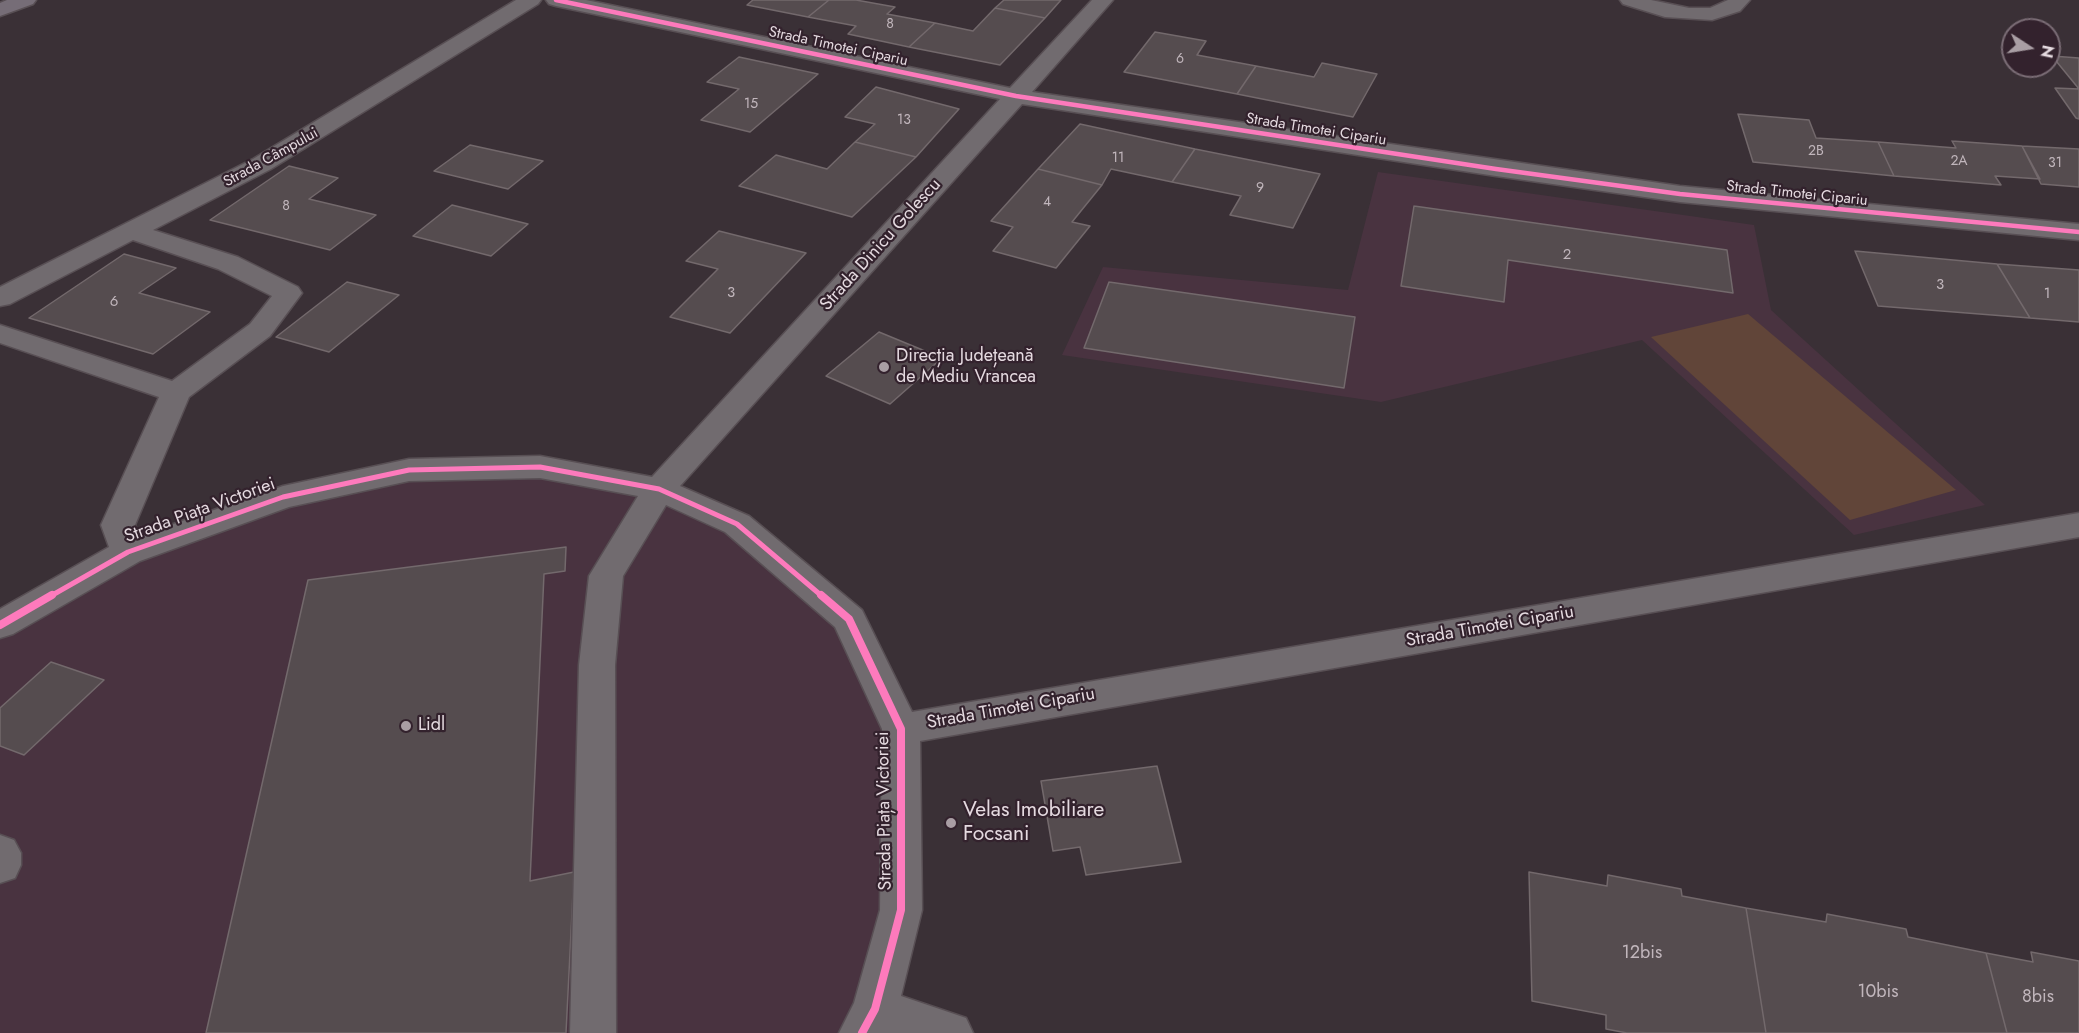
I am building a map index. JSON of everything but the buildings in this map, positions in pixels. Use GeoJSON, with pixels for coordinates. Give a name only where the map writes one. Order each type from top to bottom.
{"type":"FeatureCollection","features":[{"type":"Feature","properties":{"kind":"main road"},"geometry":{"type":"LineString","coordinates":[[0,10],[26,0]]}},
{"type":"Feature","properties":{"kind":"street","name":"Strada Câmpului"},"geometry":{"type":"LineString","coordinates":[[0,298],[262,165],[531,0]]}},
{"type":"Feature","properties":{"kind":"street","name":"Strada Timotei Cipariu"},"geometry":{"type":"LineString","coordinates":[[556,0],[1016,96],[1496,169],[1680,194],[2079,232]]}},
{"type":"Feature","properties":{"kind":"street","name":"Strada Dinicu Golescu"},"geometry":{"type":"LineString","coordinates":[[593,1033],[597,665],[606,576],[659,489],[1103,0]]}},
{"type":"Feature","properties":{"kind":"street"},"geometry":{"type":"LineString","coordinates":[[1630,0],[1665,10],[1689,14],[1712,14],[1732,7],[1740,0]]}},
{"type":"Feature","properties":{"kind":"street"},"geometry":{"type":"LineString","coordinates":[[128,552],[118,525],[176,392],[260,330],[288,293],[228,263],[133,232]]}},
{"type":"Feature","properties":{"kind":"street"},"geometry":{"type":"LineString","coordinates":[[0,334],[176,392]]}},
{"type":"Feature","properties":{"kind":"street","name":"Strada Piața Victoriei"},"geometry":{"type":"LineString","coordinates":[[0,626],[128,552],[283,497],[409,470],[540,467],[659,489],[737,524],[849,619],[902,729],[901,910],[868,1021]]}},
{"type":"Feature","properties":{"kind":"street","name":"Strada Timotei Cipariu"},"geometry":{"type":"LineString","coordinates":[[902,729],[2079,525]]}},
{"type":"Feature","properties":{"kind":"street"},"geometry":{"type":"LineString","coordinates":[[0,853],[0,865]]}},
{"type":"Feature","properties":{"kind":"street"},"geometry":{"type":"LineString","coordinates":[[868,1021],[950,1033]]}},
{"type":"Feature","properties":{"kind":"shaded area"},"geometry":{"type":"Polygon","coordinates":[[[1378,172],[1754,225],[1771,310],[1985,505],[1854,535],[1642,340],[1381,402],[1062,355],[1103,267],[1348,290],[1378,172]]]}},
{"type":"Feature","properties":{"kind":"shaded area"},"geometry":{"type":"Polygon","coordinates":[[[1748,314],[1956,490],[1850,520],[1651,337],[1748,314]]]}},
{"type":"Feature","properties":{"kind":"shaded area"},"geometry":{"type":"Polygon","coordinates":[[[540,467],[737,524],[849,619],[901,729],[901,910],[862,1033],[0,1033],[0,625],[128,552],[409,470],[540,467]]]}},
{"type":"Feature","properties":{"kind":"cycle path"},"geometry":{"type":"LineString","coordinates":[[556,0],[1016,96],[1496,169],[1680,194],[2079,232]]}},
{"type":"Feature","properties":{"kind":"cycle path"},"geometry":{"type":"LineString","coordinates":[[0,625],[128,552],[283,497],[409,470],[540,467],[659,489],[737,524],[849,619],[901,729],[901,910],[875,1009],[862,1033]]}},
{"type":"Feature","properties":{"kind":"place","name":"Direcția Județeană de Mediu Vrancea"},"geometry":{"type":"Point","coordinates":[884,367]}},
{"type":"Feature","properties":{"kind":"place","name":"Lidl"},"geometry":{"type":"Point","coordinates":[406,726]}},
{"type":"Feature","properties":{"kind":"place","name":"Velas Imobiliare Focsani"},"geometry":{"type":"Point","coordinates":[951,823]}}]}
